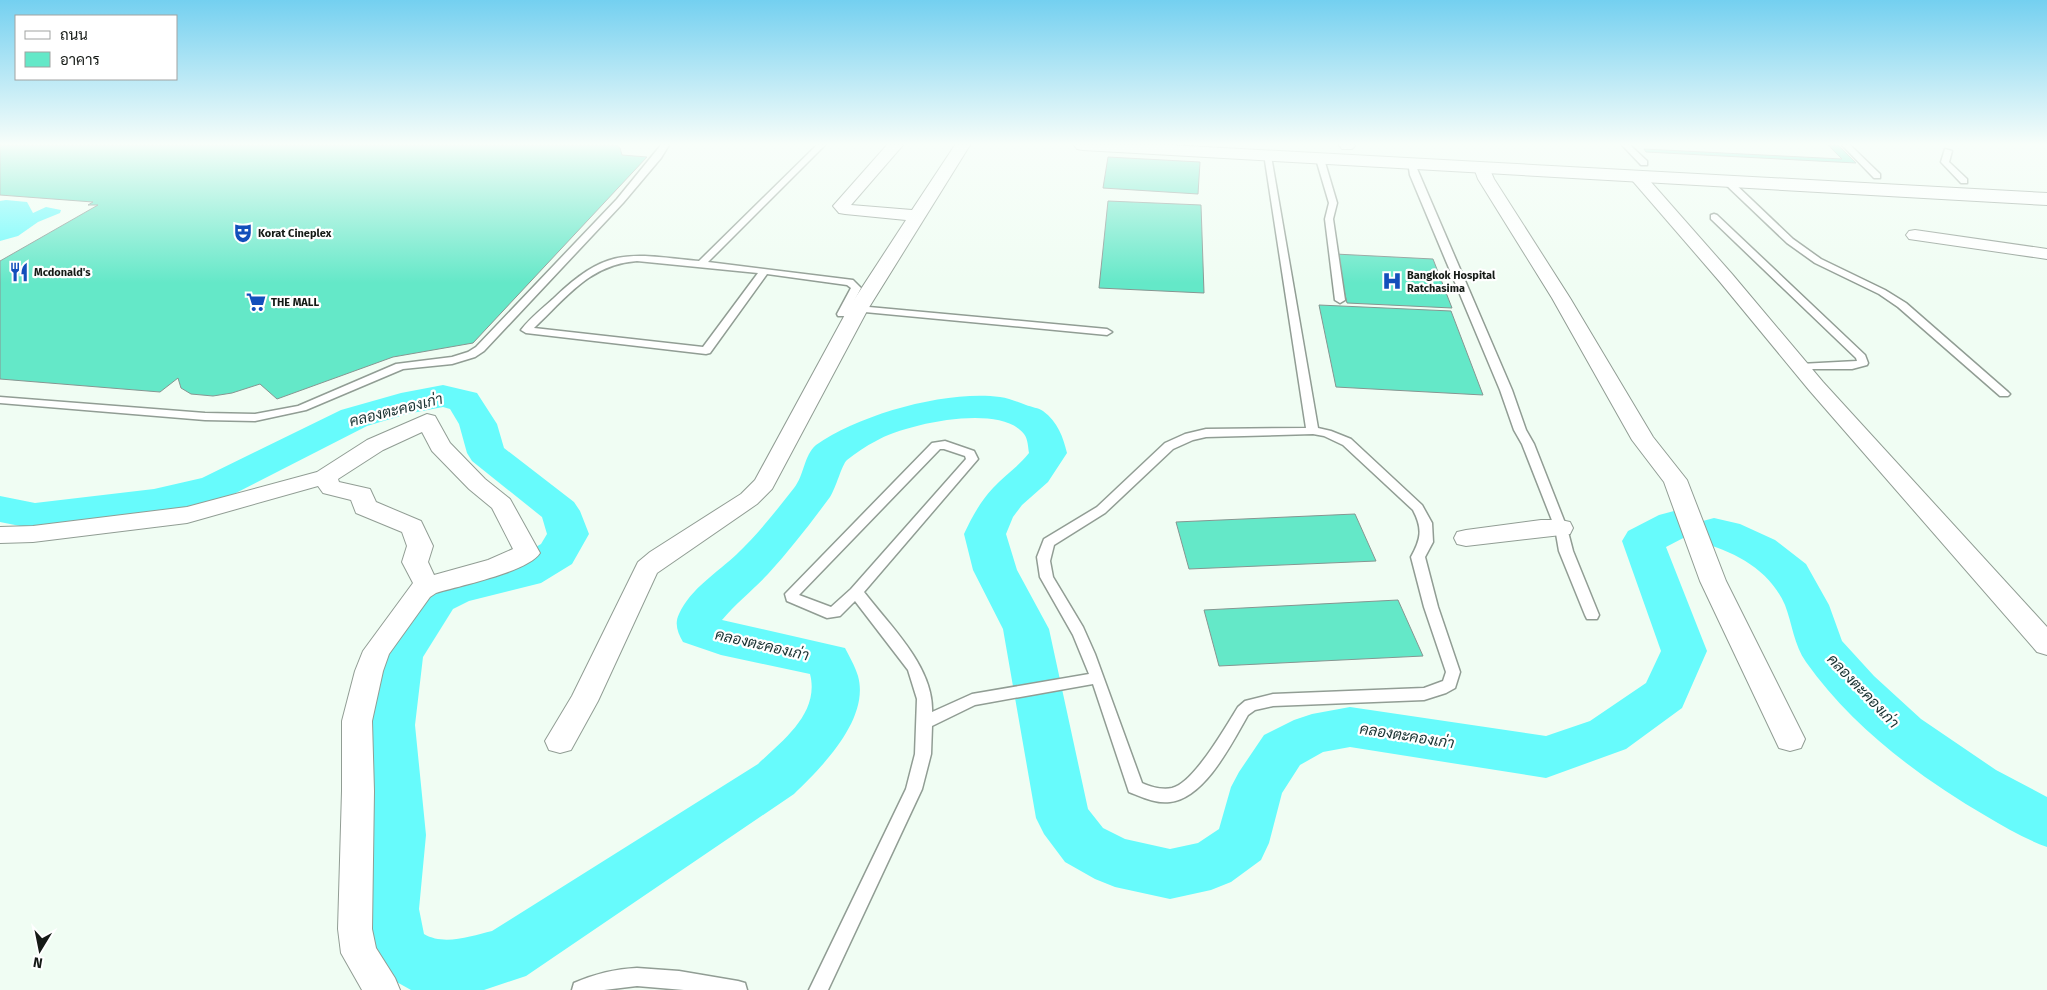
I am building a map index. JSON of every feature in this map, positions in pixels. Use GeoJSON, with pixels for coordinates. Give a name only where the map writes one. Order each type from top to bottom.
{"type":"FeatureCollection","features":[{"type":"Feature","properties":{"kind":"highway"},"geometry":{"type":"LineString","coordinates":[[1901,191],[2047,199]]}},
{"type":"Feature","properties":{"kind":"street"},"geometry":{"type":"LineString","coordinates":[[854,191],[841,206],[845,209],[918,216]]}},
{"type":"Feature","properties":{"kind":"street"},"geometry":{"type":"LineString","coordinates":[[560,741],[584,701],[647,568],[659,558],[749,499],[764,484],[850,312],[918,216],[933,191]]}},
{"type":"Feature","properties":{"kind":"street"},"geometry":{"type":"LineString","coordinates":[[1494,191],[1561,298],[1643,440],[1675,480],[1713,581],[1790,739]]}},
{"type":"Feature","properties":{"kind":"street"},"geometry":{"type":"LineString","coordinates":[[1658,191],[1726,278],[1800,367],[1931,518],[2047,645]]}},
{"type":"Feature","properties":{"kind":"street"},"geometry":{"type":"LineString","coordinates":[[1916,235],[2047,254]]}},
{"type":"Feature","properties":{"kind":"street"},"geometry":{"type":"LineString","coordinates":[[0,535],[32,534],[187,515],[324,477],[375,445],[428,421],[440,446],[477,484],[502,504],[527,552],[496,567],[427,586],[421,590],[377,651],[369,670],[356,721],[358,790],[355,929],[358,953],[382,990]]}},
{"type":"Feature","properties":{"kind":"street"},"geometry":{"type":"LineString","coordinates":[[324,477],[331,488],[362,494],[365,507],[412,527],[420,546],[415,562],[427,586]]}},
{"type":"Feature","properties":{"kind":"street"},"geometry":{"type":"LineString","coordinates":[[1466,538],[1541,528],[1561,528]]}},
{"type":"Feature","properties":{"kind":"lane"},"geometry":{"type":"LineString","coordinates":[[0,400],[198,416],[260,417],[288,412],[306,406],[387,370],[404,365],[469,356],[480,349],[628,191]]}},
{"type":"Feature","properties":{"kind":"lane"},"geometry":{"type":"LineString","coordinates":[[701,264],[774,191]]}},
{"type":"Feature","properties":{"kind":"lane"},"geometry":{"type":"LineString","coordinates":[[1273,191],[1307,402],[1314,431]]}},
{"type":"Feature","properties":{"kind":"lane"},"geometry":{"type":"LineString","coordinates":[[1331,191],[1333,209],[1329,219],[1340,300]]}},
{"type":"Feature","properties":{"kind":"lane"},"geometry":{"type":"LineString","coordinates":[[1421,191],[1506,390],[1520,430],[1528,444],[1561,528],[1566,551],[1592,615]]}},
{"type":"Feature","properties":{"kind":"lane"},"geometry":{"type":"LineString","coordinates":[[1738,191],[1790,241],[1818,261],[1882,292],[1902,305],[2004,394]]}},
{"type":"Feature","properties":{"kind":"lane"},"geometry":{"type":"LineString","coordinates":[[1714,217],[1861,357],[1863,363],[1852,366],[1800,367]]}},
{"type":"Feature","properties":{"kind":"lane"},"geometry":{"type":"LineString","coordinates":[[764,271],[706,351],[526,330],[569,290],[603,264],[634,259],[701,264],[764,271],[850,282],[856,288],[850,312],[1107,332]]}},
{"type":"Feature","properties":{"kind":"lane"},"geometry":{"type":"LineString","coordinates":[[1314,431],[1327,433],[1348,442],[1418,508],[1426,523],[1426,542],[1418,557],[1431,607],[1453,672],[1450,684],[1424,694],[1273,700],[1250,706],[1243,711],[1201,773],[1180,792],[1165,796],[1135,788],[1115,726],[1090,680],[1072,617],[1051,588],[1044,568],[1045,551],[1049,542],[1101,510],[1169,446],[1189,437],[1206,434],[1314,431]]}},
{"type":"Feature","properties":{"kind":"lane"},"geometry":{"type":"LineString","coordinates":[[945,445],[970,454],[972,459],[856,592],[835,612],[827,613],[792,598],[792,594],[936,446],[945,445]]}},
{"type":"Feature","properties":{"kind":"lane"},"geometry":{"type":"LineString","coordinates":[[818,990],[914,789],[923,754],[925,699],[914,668],[856,592]]}},
{"type":"Feature","properties":{"kind":"lane"},"geometry":{"type":"LineString","coordinates":[[925,722],[972,700],[1090,680]]}},
{"type":"Feature","properties":{"kind":"lane"},"geometry":{"type":"LineString","coordinates":[[581,990],[593,982],[623,976],[664,985],[738,990]]}},
{"type":"Feature","properties":{"kind":"water"},"geometry":{"type":"Polygon","coordinates":[[[0,201],[27,202],[33,213],[46,207],[61,210],[60,213],[38,222],[18,236],[0,241],[0,201]]]}},
{"type":"Feature","properties":{"kind":"building","name":"THE MALL"},"geometry":{"type":"Polygon","coordinates":[[[0,191],[615,191],[473,343],[393,357],[277,399],[260,384],[232,393],[213,396],[191,394],[181,388],[178,378],[160,392],[0,379],[0,261],[98,205],[88,205],[93,202],[0,195],[0,191]]]}},
{"type":"Feature","properties":{"kind":"building"},"geometry":{"type":"Polygon","coordinates":[[[1154,191],[1198,191],[1198,194],[1154,191]]]}},
{"type":"Feature","properties":{"kind":"building"},"geometry":{"type":"Polygon","coordinates":[[[1108,201],[1201,205],[1204,293],[1099,288],[1108,201]]]}},
{"type":"Feature","properties":{"kind":"building","name":"Bangkok Hospital Ratchasima"},"geometry":{"type":"Polygon","coordinates":[[[1335,254],[1433,259],[1452,308],[1347,303],[1335,254]]]}},
{"type":"Feature","properties":{"kind":"building","name":"Bangkok Hospital Ratchasima"},"geometry":{"type":"Polygon","coordinates":[[[1319,305],[1451,311],[1483,395],[1336,387],[1319,305]]]}},
{"type":"Feature","properties":{"kind":"building"},"geometry":{"type":"Polygon","coordinates":[[[1355,514],[1376,561],[1189,569],[1176,522],[1355,514]]]}},
{"type":"Feature","properties":{"kind":"building"},"geometry":{"type":"Polygon","coordinates":[[[1398,600],[1423,656],[1219,666],[1204,610],[1398,600]]]}},
{"type":"Feature","properties":{"kind":"waterway","name":"คลองตะคองเก่า"},"geometry":{"type":"LineString","coordinates":[[0,509],[35,516],[154,502],[214,488],[354,418],[401,404],[443,396],[464,401],[478,424],[486,453],[560,511],[568,534],[557,554],[526,572],[456,589],[437,598],[400,656],[390,725],[399,835],[390,909],[398,951],[425,967],[459,968],[505,956],[776,779],[808,747],[818,734],[833,708],[836,693],[834,676],[828,660],[721,638],[699,630],[700,616],[720,593],[752,565],[788,524],[817,486],[828,455],[864,432],[920,414],[965,407],[1000,408],[1030,419],[1044,434],[1048,453],[1034,473],[1008,496],[994,514],[985,534],[995,570],[1026,629],[1063,818],[1084,845],[1115,862],[1170,874],[1211,865],[1242,843],[1257,787],[1282,750],[1312,734],[1350,727],[1546,757],[1608,735],[1665,695],[1684,651],[1643,541],[1674,525]]}},
{"type":"Feature","properties":{"kind":"waterway","name":"คลองตะคองเก่า"},"geometry":{"type":"LineString","coordinates":[[1714,532],[1725,534],[1760,550],[1791,575],[1807,605],[1822,649],[1857,689],[1903,733],[1978,785],[2047,824]]}},
{"type":"Feature","properties":{"kind":"place","name":"Korat Cineplex"},"geometry":{"type":"Point","coordinates":[243,233]}},
{"type":"Feature","properties":{"kind":"place","name":"Mcdonald's"},"geometry":{"type":"Point","coordinates":[19,272]}},
{"type":"Feature","properties":{"kind":"place","name":"Bangkok Hospital Ratchasima"},"geometry":{"type":"Point","coordinates":[1392,281]}},
{"type":"Feature","properties":{"kind":"place","name":"THE MALL"},"geometry":{"type":"Point","coordinates":[256,302]}}]}
